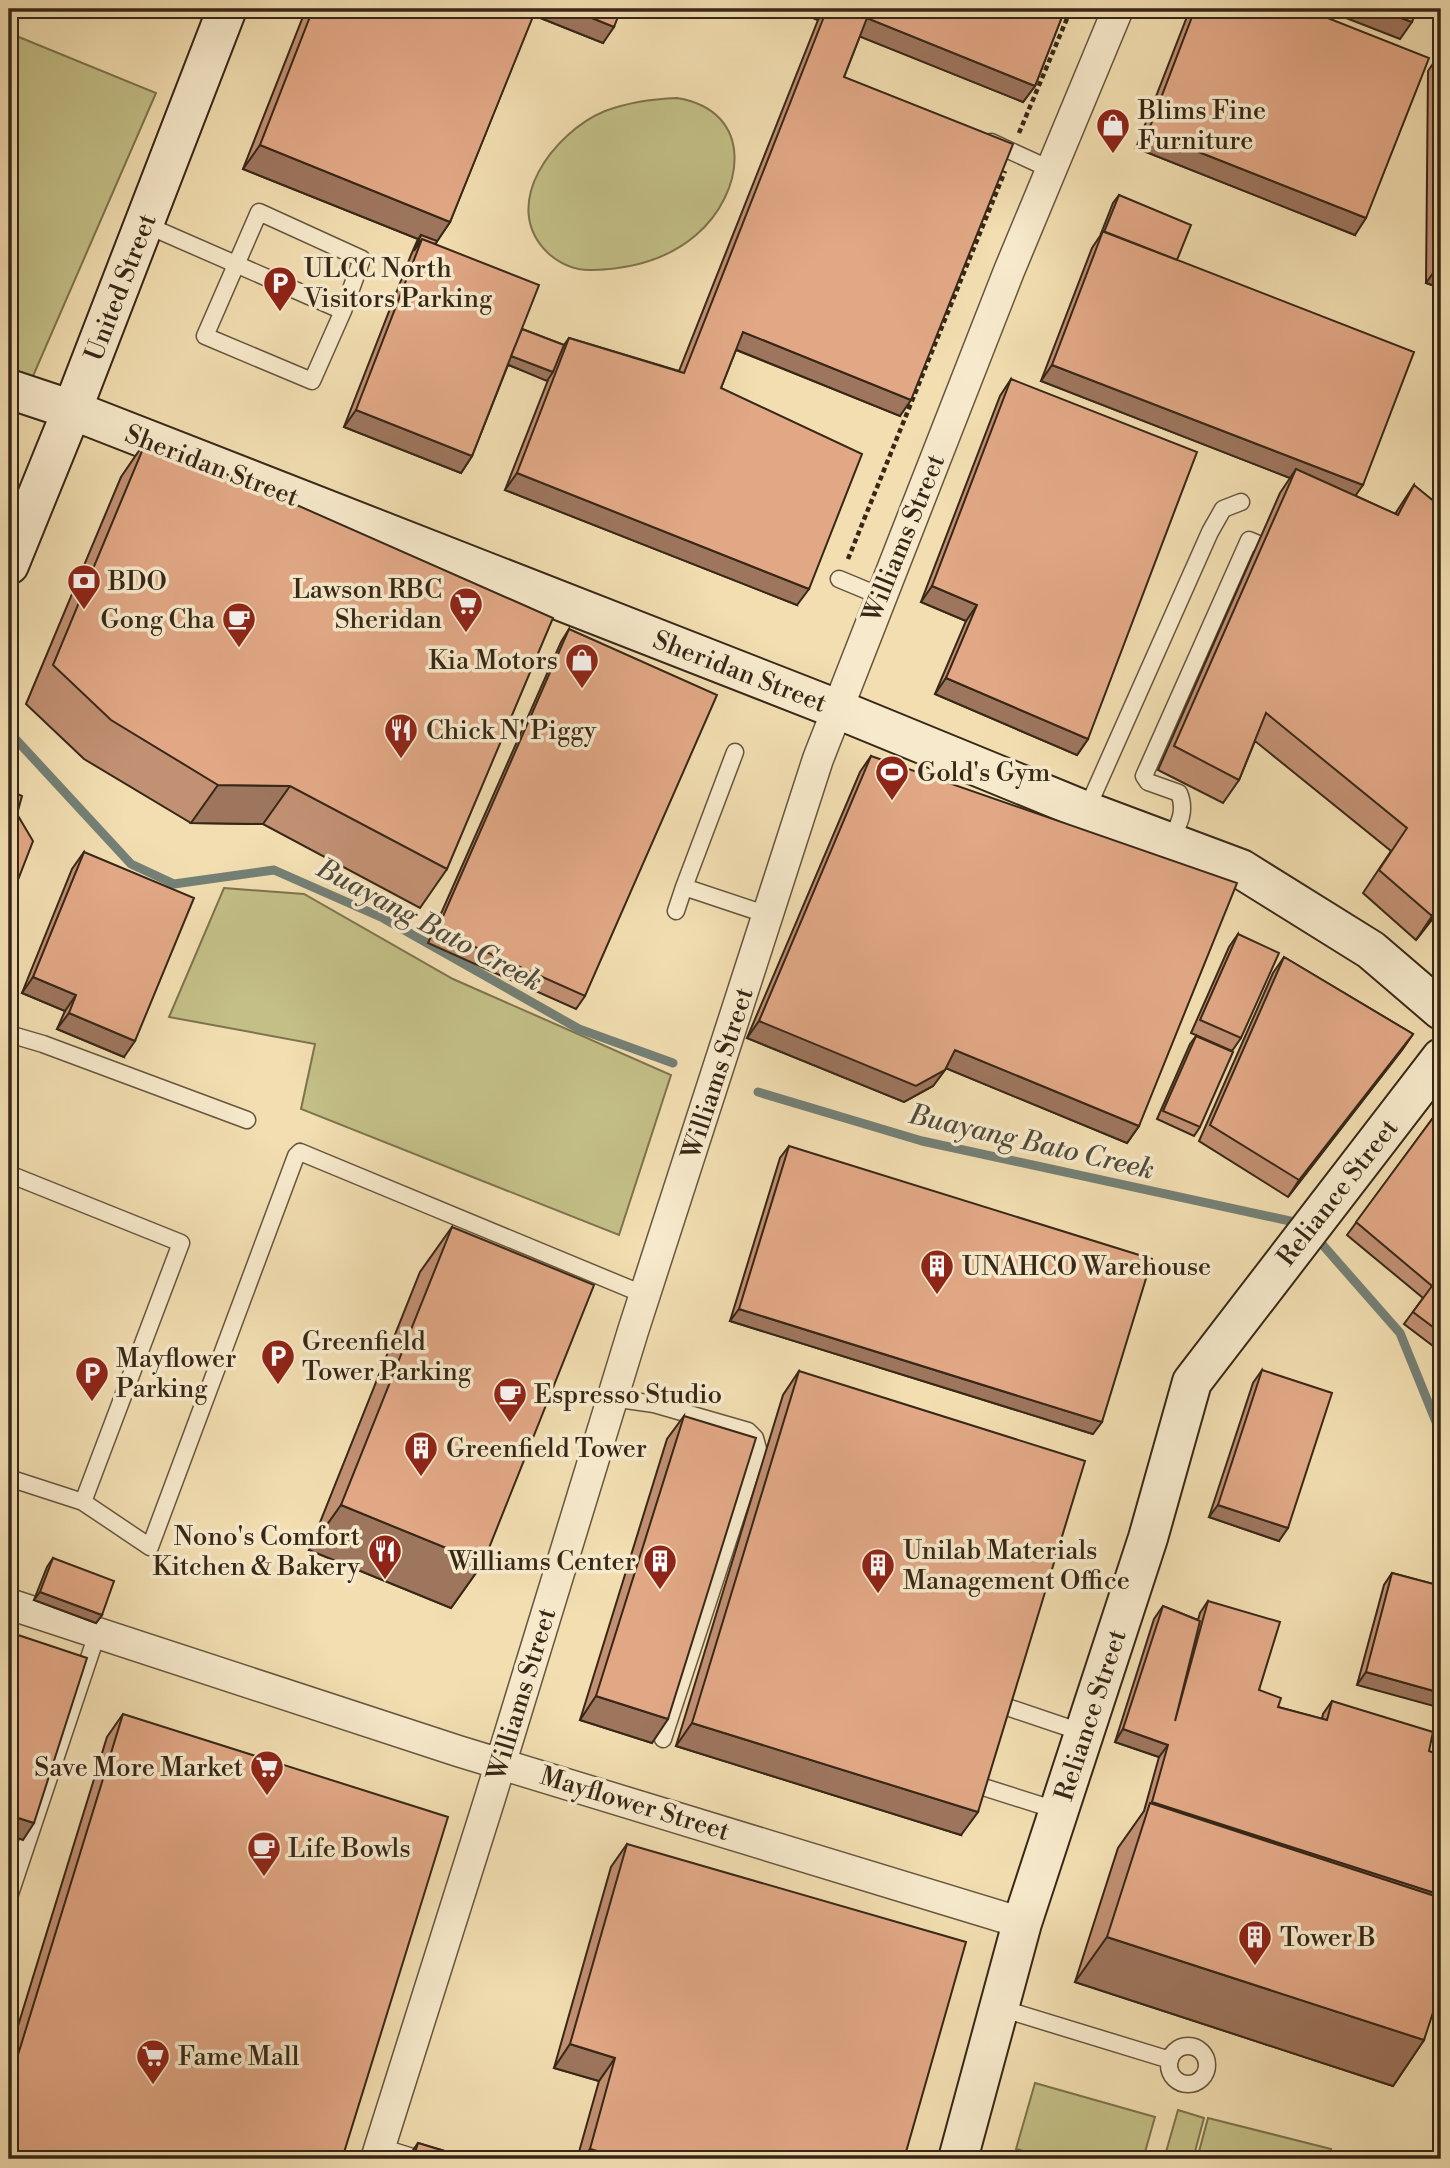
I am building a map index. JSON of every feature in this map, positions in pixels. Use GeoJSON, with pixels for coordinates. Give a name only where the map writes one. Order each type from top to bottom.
{"type":"FeatureCollection","features":[{"type":"Feature","properties":{"kind":"street","name":"United Street"},"geometry":{"type":"LineString","coordinates":[[9,565],[227,9]]}},
{"type":"Feature","properties":{"kind":"street","name":"Williams Street"},"geometry":{"type":"LineString","coordinates":[[378,2153],[612,1398],[837,709],[880,596],[1118,9]]}},
{"type":"Feature","properties":{"kind":"street","name":"Sheridan Street"},"geometry":{"type":"LineString","coordinates":[[9,389],[72,410],[539,599],[837,709],[1086,811],[1241,869],[1371,950],[1441,1010]]}},
{"type":"Feature","properties":{"kind":"street","name":"Reliance Street"},"geometry":{"type":"LineString","coordinates":[[958,2159],[1022,1923],[1148,1538],[1192,1382],[1441,1058]]}},
{"type":"Feature","properties":{"kind":"street","name":"Mayflower Street"},"geometry":{"type":"LineString","coordinates":[[9,1604],[501,1762],[1022,1923]]}},
{"type":"Feature","properties":{"kind":"lane"},"geometry":{"type":"LineString","coordinates":[[991,142],[1052,170]]}},
{"type":"Feature","properties":{"kind":"lane"},"geometry":{"type":"LineString","coordinates":[[259,212],[361,257],[362,261],[343,311],[314,380],[309,381],[205,336],[235,265],[259,212]]}},
{"type":"Feature","properties":{"kind":"lane"},"geometry":{"type":"LineString","coordinates":[[144,224],[343,311]]}},
{"type":"Feature","properties":{"kind":"lane"},"geometry":{"type":"LineString","coordinates":[[1086,811],[1210,532],[1223,509],[1241,502]]}},
{"type":"Feature","properties":{"kind":"lane"},"geometry":{"type":"LineString","coordinates":[[1169,843],[1180,822],[1182,802],[1179,793],[1148,782],[1144,776],[1249,540],[1292,558]]}},
{"type":"Feature","properties":{"kind":"lane"},"geometry":{"type":"LineString","coordinates":[[839,579],[880,596]]}},
{"type":"Feature","properties":{"kind":"lane"},"geometry":{"type":"LineString","coordinates":[[676,911],[735,752]]}},
{"type":"Feature","properties":{"kind":"lane"},"geometry":{"type":"LineString","coordinates":[[684,887],[768,915]]}},
{"type":"Feature","properties":{"kind":"lane"},"geometry":{"type":"LineString","coordinates":[[9,1034],[43,1044],[247,1120]]}},
{"type":"Feature","properties":{"kind":"lane"},"geometry":{"type":"LineString","coordinates":[[9,1478],[83,1502],[150,1547],[296,1156],[300,1152],[645,1295]]}},
{"type":"Feature","properties":{"kind":"lane"},"geometry":{"type":"LineString","coordinates":[[9,1174],[181,1243],[83,1502]]}},
{"type":"Feature","properties":{"kind":"lane"},"geometry":{"type":"LineString","coordinates":[[612,1398],[654,1404],[748,1431],[755,1438],[758,1449],[663,1739]]}},
{"type":"Feature","properties":{"kind":"lane"},"geometry":{"type":"LineString","coordinates":[[9,1897],[97,1634]]}},
{"type":"Feature","properties":{"kind":"lane"},"geometry":{"type":"LineString","coordinates":[[1001,1705],[1084,1733]]}},
{"type":"Feature","properties":{"kind":"lane"},"geometry":{"type":"LineString","coordinates":[[977,1785],[1059,1811]]}},
{"type":"Feature","properties":{"kind":"lane"},"geometry":{"type":"LineString","coordinates":[[1000,2008],[1170,2060]]}},
{"type":"Feature","properties":{"kind":"lane"},"geometry":{"type":"LineString","coordinates":[[378,2153],[419,2159]]}},
{"type":"Feature","properties":{"kind":"path"},"geometry":{"type":"LineString","coordinates":[[839,579],[1071,9]]}},
{"type":"Feature","properties":{"kind":"shaded area"},"geometry":{"type":"Polygon","coordinates":[[[9,33],[156,93],[30,383],[9,375],[9,33]]]}},
{"type":"Feature","properties":{"kind":"shaded area"},"geometry":{"type":"Polygon","coordinates":[[[677,98],[703,106],[720,119],[731,136],[734,156],[732,177],[725,198],[712,218],[685,244],[648,262],[593,270],[564,264],[549,254],[534,235],[529,214],[530,193],[538,172],[551,153],[567,135],[605,111],[623,105],[677,98]]]}},
{"type":"Feature","properties":{"kind":"shaded area"},"geometry":{"type":"Polygon","coordinates":[[[224,888],[304,894],[453,979],[671,1075],[619,1235],[301,1109],[315,1044],[169,1017],[224,888]]]}},
{"type":"Feature","properties":{"kind":"shaded area"},"geometry":{"type":"Polygon","coordinates":[[[1035,2083],[1155,2117],[1143,2159],[1053,2159],[1016,2149],[1035,2083]]]}},
{"type":"Feature","properties":{"kind":"shaded area"},"geometry":{"type":"Polygon","coordinates":[[[1178,2110],[1204,2118],[1193,2159],[1164,2159],[1178,2110]]]}},
{"type":"Feature","properties":{"kind":"shaded area"},"geometry":{"type":"Polygon","coordinates":[[[1208,2118],[1331,2149],[1328,2159],[1197,2159],[1208,2118]]]}},
{"type":"Feature","properties":{"kind":"building"},"geometry":{"type":"Polygon","coordinates":[[[313,9],[482,9],[502,17],[505,9],[536,9],[450,222],[260,145],[313,9]]]}},
{"type":"Feature","properties":{"kind":"building"},"geometry":{"type":"Polygon","coordinates":[[[570,9],[621,9],[614,27],[570,9]]]}},
{"type":"Feature","properties":{"kind":"building"},"geometry":{"type":"Polygon","coordinates":[[[827,9],[1065,9],[1035,86],[867,18],[844,77],[1013,144],[911,400],[743,332],[721,388],[862,454],[809,589],[517,473],[569,338],[684,373],[827,9]]]}},
{"type":"Feature","properties":{"kind":"building"},"geometry":{"type":"Polygon","coordinates":[[[1195,9],[1305,9],[1429,58],[1366,218],[1148,132],[1195,9]]]}},
{"type":"Feature","properties":{"kind":"building"},"geometry":{"type":"Polygon","coordinates":[[[1377,9],[1417,9],[1412,22],[1377,9]]]}},
{"type":"Feature","properties":{"kind":"building"},"geometry":{"type":"Polygon","coordinates":[[[1439,55],[1441,57],[1441,268],[1438,266],[1439,55]]]}},
{"type":"Feature","properties":{"kind":"building"},"geometry":{"type":"Polygon","coordinates":[[[1119,195],[1191,225],[1177,260],[1104,232],[1119,195]]]}},
{"type":"Feature","properties":{"kind":"building"},"geometry":{"type":"Polygon","coordinates":[[[1103,231],[1414,352],[1363,485],[1052,365],[1103,231]]]}},
{"type":"Feature","properties":{"kind":"building"},"geometry":{"type":"Polygon","coordinates":[[[421,235],[437,241],[435,244],[422,239],[414,251],[421,235]]]}},
{"type":"Feature","properties":{"kind":"building"},"geometry":{"type":"Polygon","coordinates":[[[422,239],[539,285],[472,456],[356,410],[422,239]]]}},
{"type":"Feature","properties":{"kind":"building"},"geometry":{"type":"Polygon","coordinates":[[[522,329],[564,345],[553,372],[511,356],[522,329]]]}},
{"type":"Feature","properties":{"kind":"building"},"geometry":{"type":"Polygon","coordinates":[[[1011,379],[1197,452],[1088,739],[946,678],[977,605],[932,586],[1011,379]]]}},
{"type":"Feature","properties":{"kind":"building"},"geometry":{"type":"Polygon","coordinates":[[[147,439],[553,618],[447,869],[290,786],[218,785],[111,720],[53,665],[147,439]]]}},
{"type":"Feature","properties":{"kind":"building"},"geometry":{"type":"Polygon","coordinates":[[[1296,469],[1398,515],[1414,485],[1441,507],[1441,905],[1432,916],[1379,870],[1407,828],[1266,713],[1239,780],[1174,746],[1296,469]]]}},
{"type":"Feature","properties":{"kind":"building"},"geometry":{"type":"Polygon","coordinates":[[[569,629],[717,695],[585,996],[437,930],[569,629]]]}},
{"type":"Feature","properties":{"kind":"building"},"geometry":{"type":"Polygon","coordinates":[[[871,756],[1237,883],[1139,1126],[955,1050],[945,1070],[916,1086],[759,1021],[871,756]]]}},
{"type":"Feature","properties":{"kind":"building"},"geometry":{"type":"Polygon","coordinates":[[[9,790],[22,796],[17,814],[33,841],[16,885],[9,882],[9,790]]]}},
{"type":"Feature","properties":{"kind":"building"},"geometry":{"type":"Polygon","coordinates":[[[84,852],[194,898],[135,1041],[69,1013],[76,995],[33,977],[84,852]]]}},
{"type":"Feature","properties":{"kind":"building"},"geometry":{"type":"Polygon","coordinates":[[[1238,934],[1279,953],[1241,1038],[1200,1020],[1238,934]]]}},
{"type":"Feature","properties":{"kind":"building"},"geometry":{"type":"Polygon","coordinates":[[[1284,957],[1413,1034],[1299,1180],[1210,1125],[1284,957]]]}},
{"type":"Feature","properties":{"kind":"building"},"geometry":{"type":"Polygon","coordinates":[[[1196,1036],[1233,1052],[1200,1127],[1163,1111],[1196,1036]]]}},
{"type":"Feature","properties":{"kind":"building"},"geometry":{"type":"Polygon","coordinates":[[[1441,1107],[1441,1333],[1413,1312],[1432,1286],[1356,1222],[1441,1107]]]}},
{"type":"Feature","properties":{"kind":"building","name":"UNAHCO Warehouse"},"geometry":{"type":"Polygon","coordinates":[[[789,1146],[1152,1259],[1102,1422],[739,1309],[789,1146]]]}},
{"type":"Feature","properties":{"kind":"building","name":"Greenfield Tower"},"geometry":{"type":"Polygon","coordinates":[[[452,1227],[594,1285],[483,1563],[341,1505],[452,1227]]]}},
{"type":"Feature","properties":{"kind":"building"},"geometry":{"type":"Polygon","coordinates":[[[1262,1370],[1332,1393],[1288,1528],[1218,1505],[1262,1370]]]}},
{"type":"Feature","properties":{"kind":"building","name":"Unilab Materials Management Office"},"geometry":{"type":"Polygon","coordinates":[[[799,1371],[1085,1461],[978,1812],[692,1723],[799,1371]]]}},
{"type":"Feature","properties":{"kind":"building","name":"Williams Center"},"geometry":{"type":"Polygon","coordinates":[[[684,1416],[756,1438],[668,1719],[596,1696],[684,1416]]]}},
{"type":"Feature","properties":{"kind":"building"},"geometry":{"type":"Polygon","coordinates":[[[53,1558],[114,1581],[102,1615],[40,1592],[53,1558]]]}},
{"type":"Feature","properties":{"kind":"building"},"geometry":{"type":"Polygon","coordinates":[[[1392,1573],[1441,1586],[1441,1693],[1366,1672],[1392,1573]]]}},
{"type":"Feature","properties":{"kind":"building"},"geometry":{"type":"Polygon","coordinates":[[[1208,1601],[1280,1622],[1259,1690],[1281,1698],[1278,1707],[1327,1720],[1332,1701],[1433,1732],[1429,1751],[1441,1755],[1441,1895],[1152,1802],[1168,1745],[1123,1729],[1163,1606],[1200,1621],[1175,1721],[1208,1601]]]}},
{"type":"Feature","properties":{"kind":"building"},"geometry":{"type":"Polygon","coordinates":[[[9,1632],[87,1658],[34,1823],[9,1815],[9,1632]]]}},
{"type":"Feature","properties":{"kind":"building"},"geometry":{"type":"Polygon","coordinates":[[[123,1714],[448,1817],[342,2159],[9,2159],[9,2084],[123,1714]]]}},
{"type":"Feature","properties":{"kind":"building"},"geometry":{"type":"Polygon","coordinates":[[[1150,1803],[1441,1898],[1441,1988],[1424,2040],[1107,1937],[1150,1803]]]}},
{"type":"Feature","properties":{"kind":"building"},"geometry":{"type":"Polygon","coordinates":[[[627,1844],[966,1942],[904,2159],[626,2159],[590,2149],[615,2058],[570,2044],[627,1844]]]}},
{"type":"Feature","properties":{"kind":"building"},"geometry":{"type":"Polygon","coordinates":[[[418,2143],[471,2159],[413,2159],[418,2143]]]}},
{"type":"Feature","properties":{"kind":"waterway","name":"Buayang Bato Creek"},"geometry":{"type":"LineString","coordinates":[[9,732],[131,864],[174,884],[274,870],[383,918],[579,1029],[673,1063]]}},
{"type":"Feature","properties":{"kind":"waterway","name":"Buayang Bato Creek"},"geometry":{"type":"LineString","coordinates":[[758,1092],[922,1141],[1299,1223]]}},
{"type":"Feature","properties":{"kind":"waterway","name":"Buayang Bato Creek"},"geometry":{"type":"LineString","coordinates":[[1321,1243],[1400,1333],[1441,1434]]}},
{"type":"Feature","properties":{"kind":"place","name":"Blims Fine Furniture"},"geometry":{"type":"Point","coordinates":[1113,155]}},
{"type":"Feature","properties":{"kind":"place","name":"ULCC North Visitors Parking"},"geometry":{"type":"Point","coordinates":[280,313]}},
{"type":"Feature","properties":{"kind":"place","name":"BDO"},"geometry":{"type":"Point","coordinates":[84,611]}},
{"type":"Feature","properties":{"kind":"place","name":"Lawson RBC Sheridan"},"geometry":{"type":"Point","coordinates":[466,634]}},
{"type":"Feature","properties":{"kind":"place","name":"Gong Cha"},"geometry":{"type":"Point","coordinates":[239,649]}},
{"type":"Feature","properties":{"kind":"place","name":"Kia Motors"},"geometry":{"type":"Point","coordinates":[582,690]}},
{"type":"Feature","properties":{"kind":"place","name":"Chick N' Piggy"},"geometry":{"type":"Point","coordinates":[401,760]}},
{"type":"Feature","properties":{"kind":"place","name":"Gold's Gym"},"geometry":{"type":"Point","coordinates":[892,802]}},
{"type":"Feature","properties":{"kind":"place","name":"UNAHCO Warehouse"},"geometry":{"type":"Point","coordinates":[937,1296]}},
{"type":"Feature","properties":{"kind":"place","name":"Greenfield Tower Parking"},"geometry":{"type":"Point","coordinates":[278,1386]}},
{"type":"Feature","properties":{"kind":"place","name":"Mayflower Parking"},"geometry":{"type":"Point","coordinates":[92,1403]}},
{"type":"Feature","properties":{"kind":"place","name":"Espresso Studio"},"geometry":{"type":"Point","coordinates":[510,1424]}},
{"type":"Feature","properties":{"kind":"place","name":"Greenfield Tower"},"geometry":{"type":"Point","coordinates":[421,1478]}},
{"type":"Feature","properties":{"kind":"place","name":"Nono's Comfort Kitchen & Bakery"},"geometry":{"type":"Point","coordinates":[385,1581]}},
{"type":"Feature","properties":{"kind":"place","name":"Williams Center"},"geometry":{"type":"Point","coordinates":[660,1591]}},
{"type":"Feature","properties":{"kind":"place","name":"Unilab Materials Management Office"},"geometry":{"type":"Point","coordinates":[878,1595]}},
{"type":"Feature","properties":{"kind":"place","name":"Save More Market"},"geometry":{"type":"Point","coordinates":[267,1797]}},
{"type":"Feature","properties":{"kind":"place","name":"Life Bowls"},"geometry":{"type":"Point","coordinates":[264,1878]}},
{"type":"Feature","properties":{"kind":"place","name":"Tower B"},"geometry":{"type":"Point","coordinates":[1255,1967]}},
{"type":"Feature","properties":{"kind":"place","name":"Fame Mall"},"geometry":{"type":"Point","coordinates":[153,2086]}}]}
